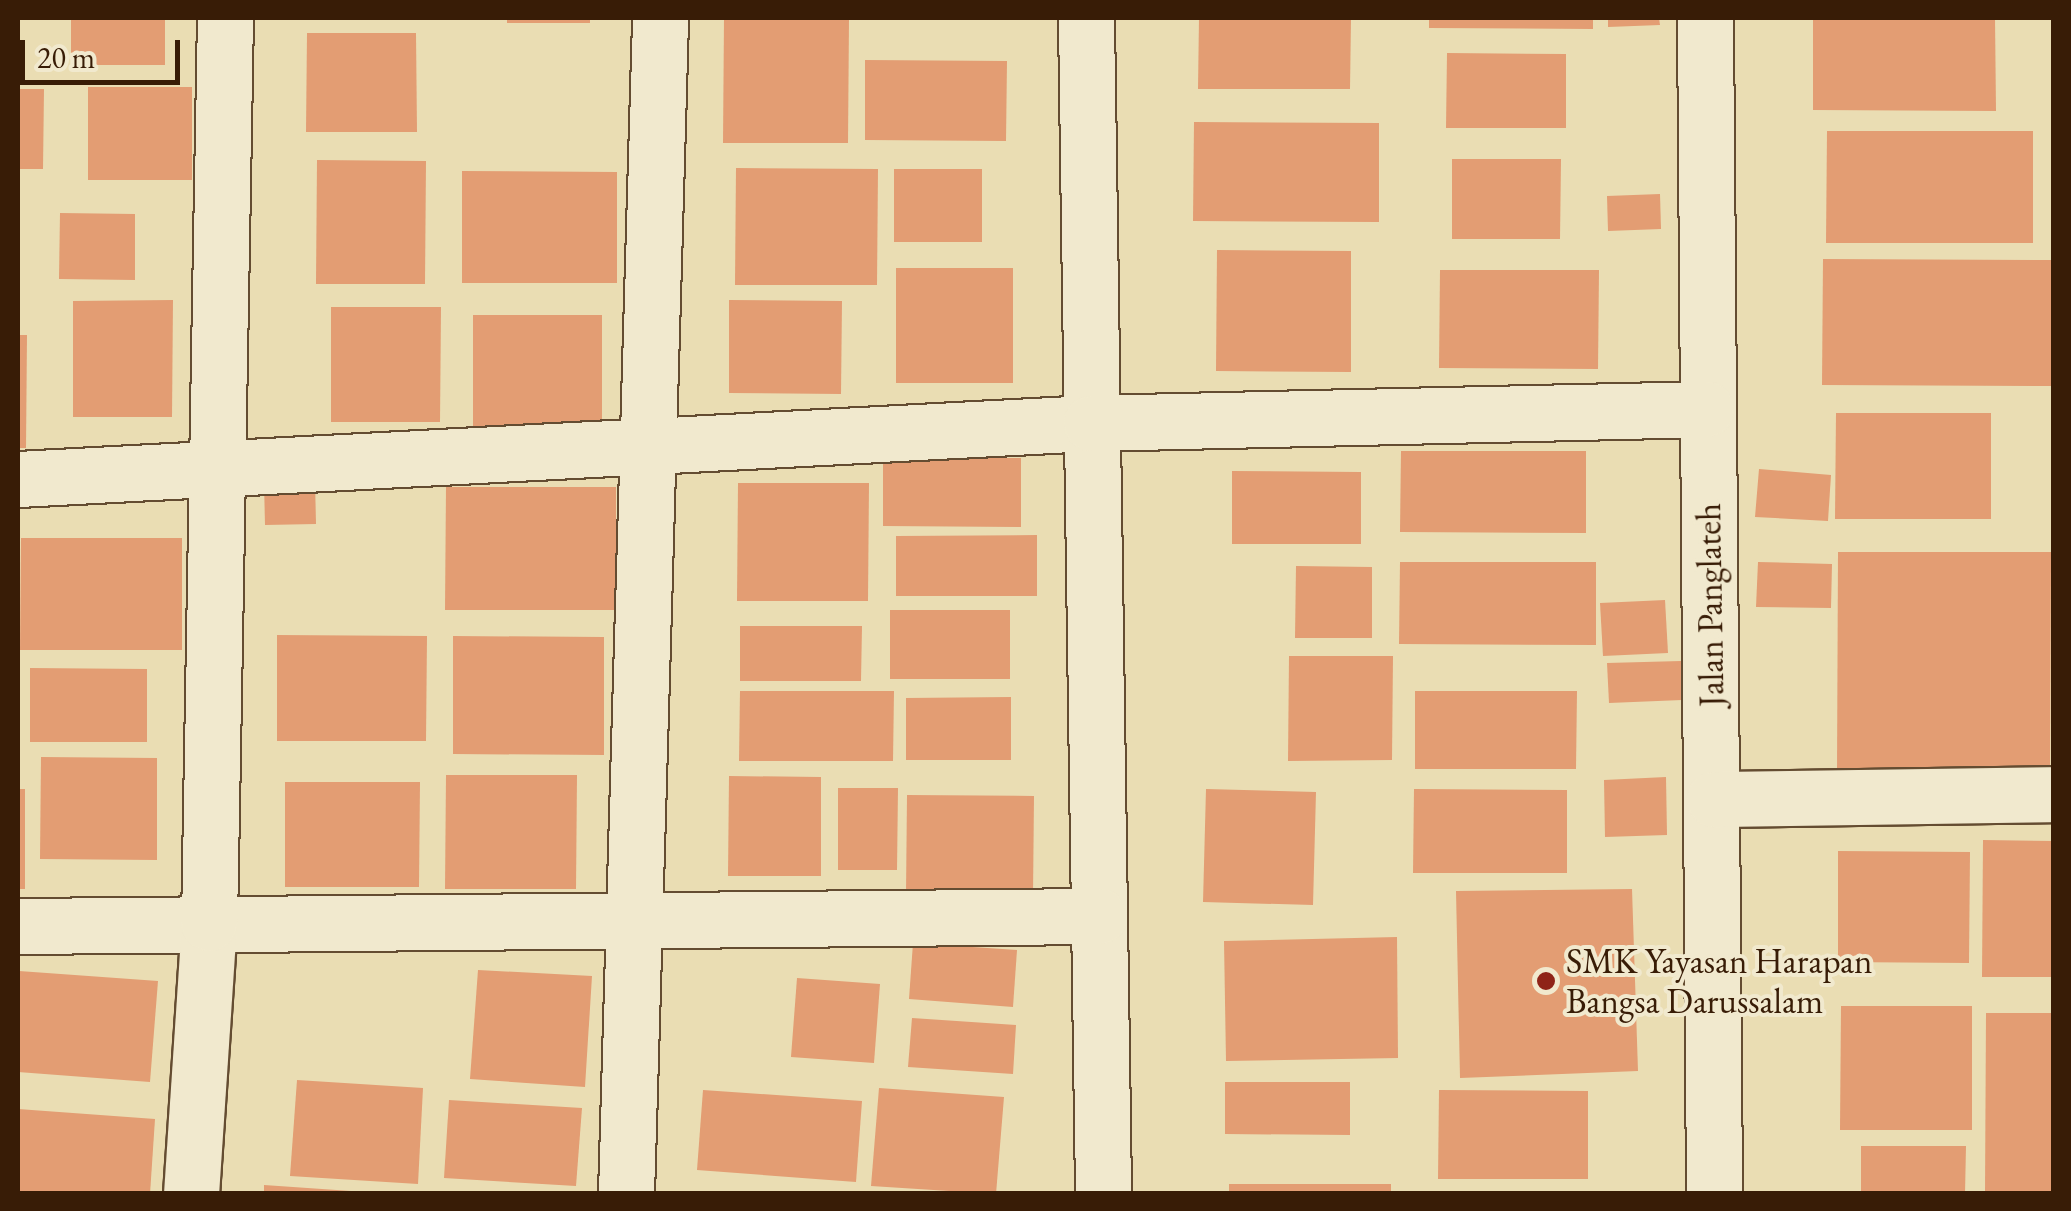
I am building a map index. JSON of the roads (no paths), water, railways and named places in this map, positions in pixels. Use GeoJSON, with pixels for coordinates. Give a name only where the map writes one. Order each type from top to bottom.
{"type":"FeatureCollection","features":[{"type":"Feature","properties":{"kind":"street"},"geometry":{"type":"LineString","coordinates":[[191,1194],[208,923],[220,470],[225,18]]}},
{"type":"Feature","properties":{"kind":"street"},"geometry":{"type":"LineString","coordinates":[[626,1194],[638,914],[660,18]]}},
{"type":"Feature","properties":{"kind":"street"},"geometry":{"type":"LineString","coordinates":[[1086,18],[1103,1194]]}},
{"type":"Feature","properties":{"kind":"street","name":"Jalan Panglateh"},"geometry":{"type":"LineString","coordinates":[[1705,18],[1706,409],[1714,799],[1714,1194]]}},
{"type":"Feature","properties":{"kind":"street"},"geometry":{"type":"LineString","coordinates":[[18,479],[1092,423],[1706,409]]}},
{"type":"Feature","properties":{"kind":"street"},"geometry":{"type":"LineString","coordinates":[[1714,799],[2054,794]]}},
{"type":"Feature","properties":{"kind":"street"},"geometry":{"type":"LineString","coordinates":[[18,926],[638,914],[1099,916]]}},
{"type":"Feature","properties":{"kind":"place","name":"SMK Yayasan Harapan Bangsa Darussalam"},"geometry":{"type":"Point","coordinates":[1546,981]}}]}
